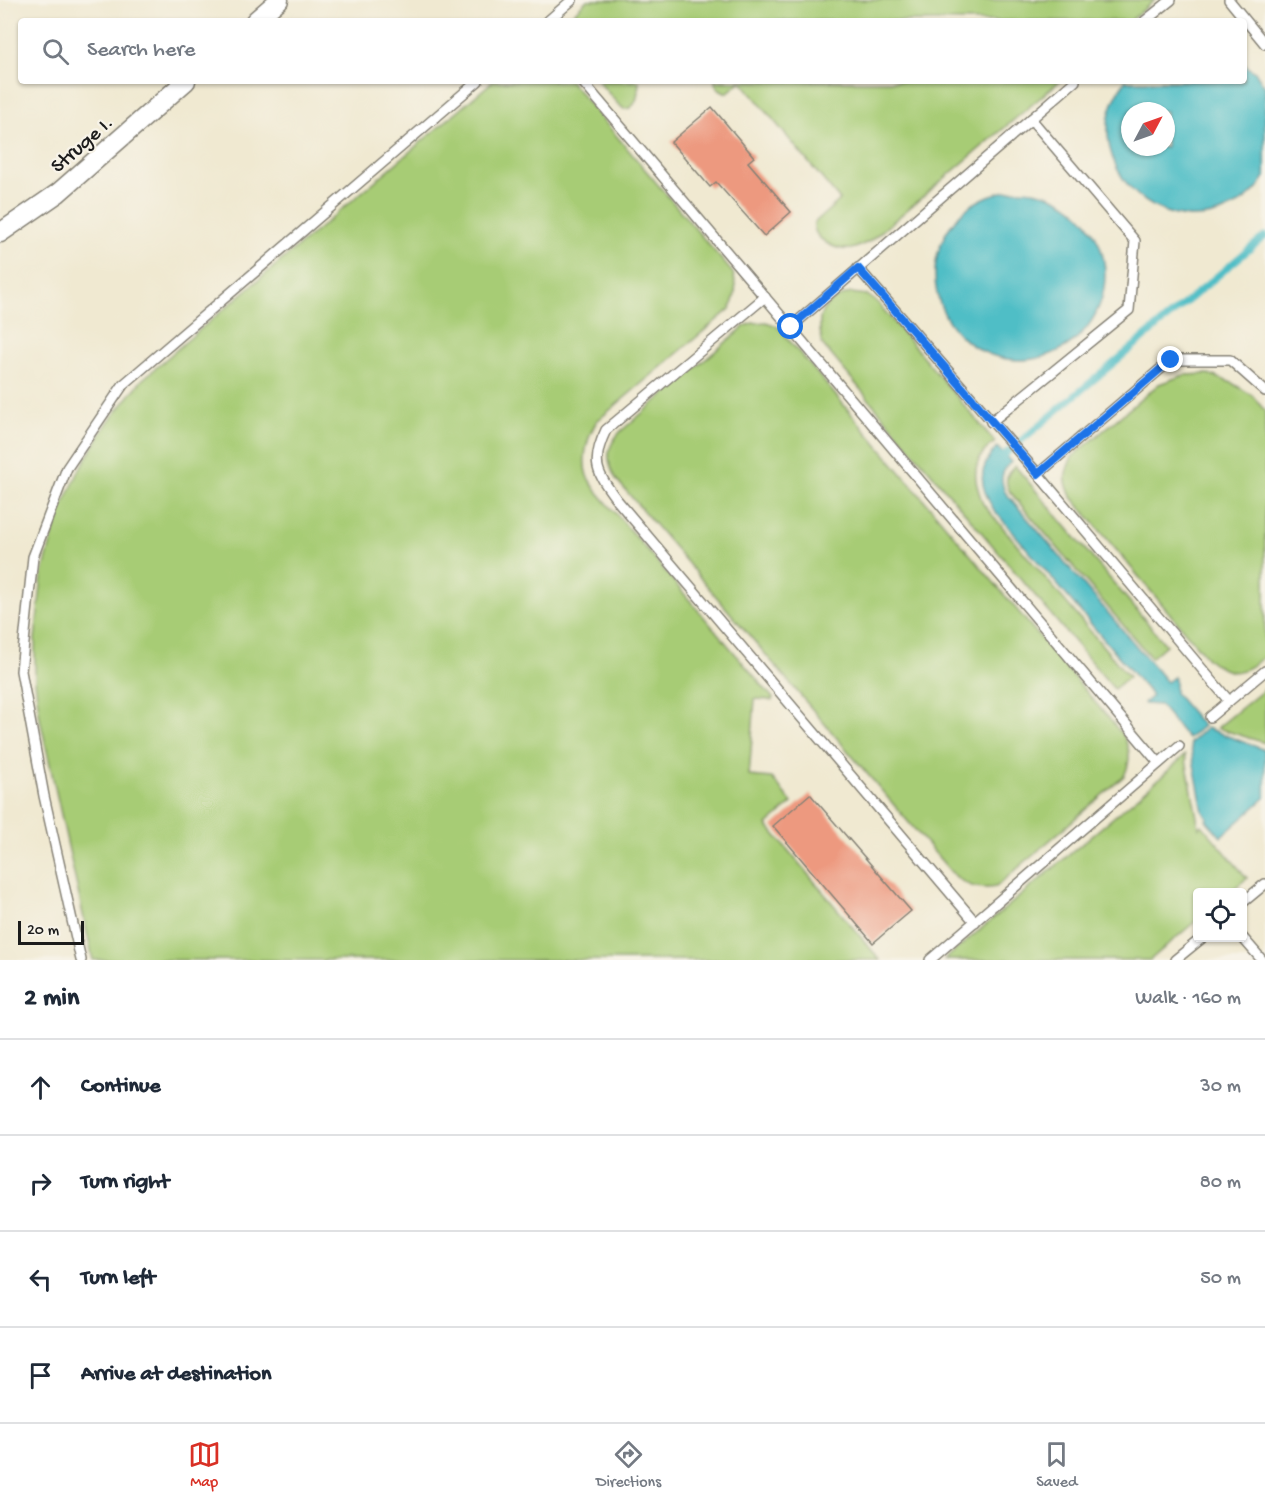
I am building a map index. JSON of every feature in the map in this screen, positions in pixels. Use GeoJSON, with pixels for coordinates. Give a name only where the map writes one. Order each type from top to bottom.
{"type":"FeatureCollection","features":[{"type":"Feature","properties":{"kind":"street"},"geometry":{"type":"LineString","coordinates":[[258,18],[279,0]]}},
{"type":"Feature","properties":{"kind":"street","name":"Struge I."},"geometry":{"type":"LineString","coordinates":[[0,233],[58,193],[183,84]]}},
{"type":"Feature","properties":{"kind":"lane"},"geometry":{"type":"LineString","coordinates":[[551,18],[572,0]]}},
{"type":"Feature","properties":{"kind":"lane"},"geometry":{"type":"LineString","coordinates":[[1150,18],[1171,0]]}},
{"type":"Feature","properties":{"kind":"lane"},"geometry":{"type":"LineString","coordinates":[[1229,0],[1244,18]]}},
{"type":"Feature","properties":{"kind":"lane"},"geometry":{"type":"LineString","coordinates":[[1247,22],[1265,44]]}},
{"type":"Feature","properties":{"kind":"lane"},"geometry":{"type":"LineString","coordinates":[[81,960],[44,796],[21,671],[33,558],[67,468],[123,385],[474,84]]}},
{"type":"Feature","properties":{"kind":"lane"},"geometry":{"type":"LineString","coordinates":[[585,84],[1159,763]]}},
{"type":"Feature","properties":{"kind":"lane"},"geometry":{"type":"LineString","coordinates":[[791,327],[1072,84]]}},
{"type":"Feature","properties":{"kind":"lane"},"geometry":{"type":"LineString","coordinates":[[991,422],[1129,310],[1135,241],[1031,119]]}},
{"type":"Feature","properties":{"kind":"lane"},"geometry":{"type":"LineString","coordinates":[[858,268],[1038,474],[1229,701]]}},
{"type":"Feature","properties":{"kind":"lane"},"geometry":{"type":"LineString","coordinates":[[765,297],[606,430],[600,444],[597,461],[601,478],[617,501],[975,922]]}},
{"type":"Feature","properties":{"kind":"lane"},"geometry":{"type":"LineString","coordinates":[[1038,474],[1171,360],[1230,360],[1265,391]]}},
{"type":"Feature","properties":{"kind":"lane"},"geometry":{"type":"LineString","coordinates":[[1210,717],[1265,671]]}},
{"type":"Feature","properties":{"kind":"lane"},"geometry":{"type":"LineString","coordinates":[[930,960],[1179,746]]}},
{"type":"Feature","properties":{"kind":"lane"},"geometry":{"type":"LineString","coordinates":[[1247,899],[1265,884]]}},
{"type":"Feature","properties":{"kind":"lane"},"geometry":{"type":"LineString","coordinates":[[1175,960],[1197,942]]}},
{"type":"Feature","properties":{"kind":"lane"},"geometry":{"type":"LineString","coordinates":[[1246,942],[1262,960]]}},
{"type":"Feature","properties":{"kind":"green space"},"geometry":{"type":"Polygon","coordinates":[[[587,0],[1155,0],[1134,18],[571,18],[587,0]]]}},
{"type":"Feature","properties":{"kind":"green space"},"geometry":{"type":"Polygon","coordinates":[[[489,84],[573,84],[733,273],[735,283],[734,300],[730,309],[597,421],[586,447],[587,476],[595,489],[773,698],[772,700],[755,699],[749,776],[772,778],[792,803],[767,825],[880,960],[93,960],[40,719],[35,681],[35,639],[42,576],[58,516],[80,469],[108,422],[142,380],[489,84]]]}},
{"type":"Feature","properties":{"kind":"green space"},"geometry":{"type":"Polygon","coordinates":[[[601,84],[639,84],[638,95],[632,106],[624,109],[601,84]]]}},
{"type":"Feature","properties":{"kind":"green space"},"geometry":{"type":"Polygon","coordinates":[[[716,84],[738,84],[727,93],[716,84]]]}},
{"type":"Feature","properties":{"kind":"green space"},"geometry":{"type":"Polygon","coordinates":[[[743,84],[1056,84],[870,241],[856,248],[845,249],[832,246],[821,239],[814,229],[814,223],[840,200],[743,84]]]}},
{"type":"Feature","properties":{"kind":"green space"},"geometry":{"type":"Polygon","coordinates":[[[851,293],[867,295],[877,302],[995,442],[982,454],[976,468],[977,486],[983,504],[1129,677],[1114,689],[822,344],[820,322],[823,310],[833,300],[851,293]]]}},
{"type":"Feature","properties":{"kind":"green space"},"geometry":{"type":"Polygon","coordinates":[[[766,322],[777,326],[1125,739],[1129,755],[1124,776],[996,887],[971,886],[951,872],[612,472],[609,460],[610,448],[621,431],[745,326],[766,322]]]}},
{"type":"Feature","properties":{"kind":"green space"},"geometry":{"type":"Polygon","coordinates":[[[1208,374],[1232,383],[1252,395],[1265,411],[1265,656],[1250,667],[1236,672],[1223,669],[1207,658],[1071,496],[1066,481],[1066,472],[1072,457],[1159,384],[1184,375],[1208,374]]]}},
{"type":"Feature","properties":{"kind":"green space"},"geometry":{"type":"Polygon","coordinates":[[[1015,466],[1166,645],[1151,658],[1010,492],[1007,478],[1015,466]]]}},
{"type":"Feature","properties":{"kind":"green space"},"geometry":{"type":"Polygon","coordinates":[[[1265,689],[1265,743],[1217,728],[1265,689]]]}},
{"type":"Feature","properties":{"kind":"green space"},"geometry":{"type":"Polygon","coordinates":[[[1185,755],[1199,828],[1202,825],[1247,878],[1235,888],[1193,888],[1193,923],[1150,960],[944,960],[1185,755]]]}},
{"type":"Feature","properties":{"kind":"water"},"geometry":{"type":"Polygon","coordinates":[[[1247,66],[1256,73],[1265,87],[1265,177],[1258,187],[1241,202],[1209,216],[1186,217],[1165,212],[1146,202],[1130,187],[1117,169],[1110,148],[1108,124],[1112,107],[1123,84],[1247,84],[1247,66]]]}},
{"type":"Feature","properties":{"kind":"water"},"geometry":{"type":"Polygon","coordinates":[[[1020,190],[1053,196],[1080,215],[1099,242],[1105,275],[1099,308],[1080,335],[1053,354],[1020,360],[987,354],[960,335],[941,308],[935,275],[941,242],[960,215],[987,196],[1020,190]]]}},
{"type":"Feature","properties":{"kind":"water"},"geometry":{"type":"Polygon","coordinates":[[[997,447],[1011,462],[1002,476],[1005,492],[1167,682],[1174,677],[1175,693],[1203,726],[1188,739],[1160,705],[1144,703],[1152,696],[994,510],[985,493],[982,478],[986,463],[997,447]]]}},
{"type":"Feature","properties":{"kind":"water"},"geometry":{"type":"Polygon","coordinates":[[[1206,728],[1265,750],[1265,798],[1221,837],[1206,820],[1208,818],[1203,812],[1190,743],[1206,728]]]}},
{"type":"Feature","properties":{"kind":"building"},"geometry":{"type":"Polygon","coordinates":[[[712,107],[754,157],[748,162],[791,212],[764,236],[716,182],[710,187],[671,142],[712,107]]]}},
{"type":"Feature","properties":{"kind":"building"},"geometry":{"type":"Polygon","coordinates":[[[810,794],[911,911],[873,943],[773,826],[810,794]]]}},
{"type":"Feature","properties":{"kind":"waterway"},"geometry":{"type":"LineString","coordinates":[[999,461],[1265,236]]}},
{"type":"Feature","properties":{"kind":"route"},"geometry":{"type":"LineString","coordinates":[[791,327],[858,268],[1038,474],[1171,360]]}}]}
